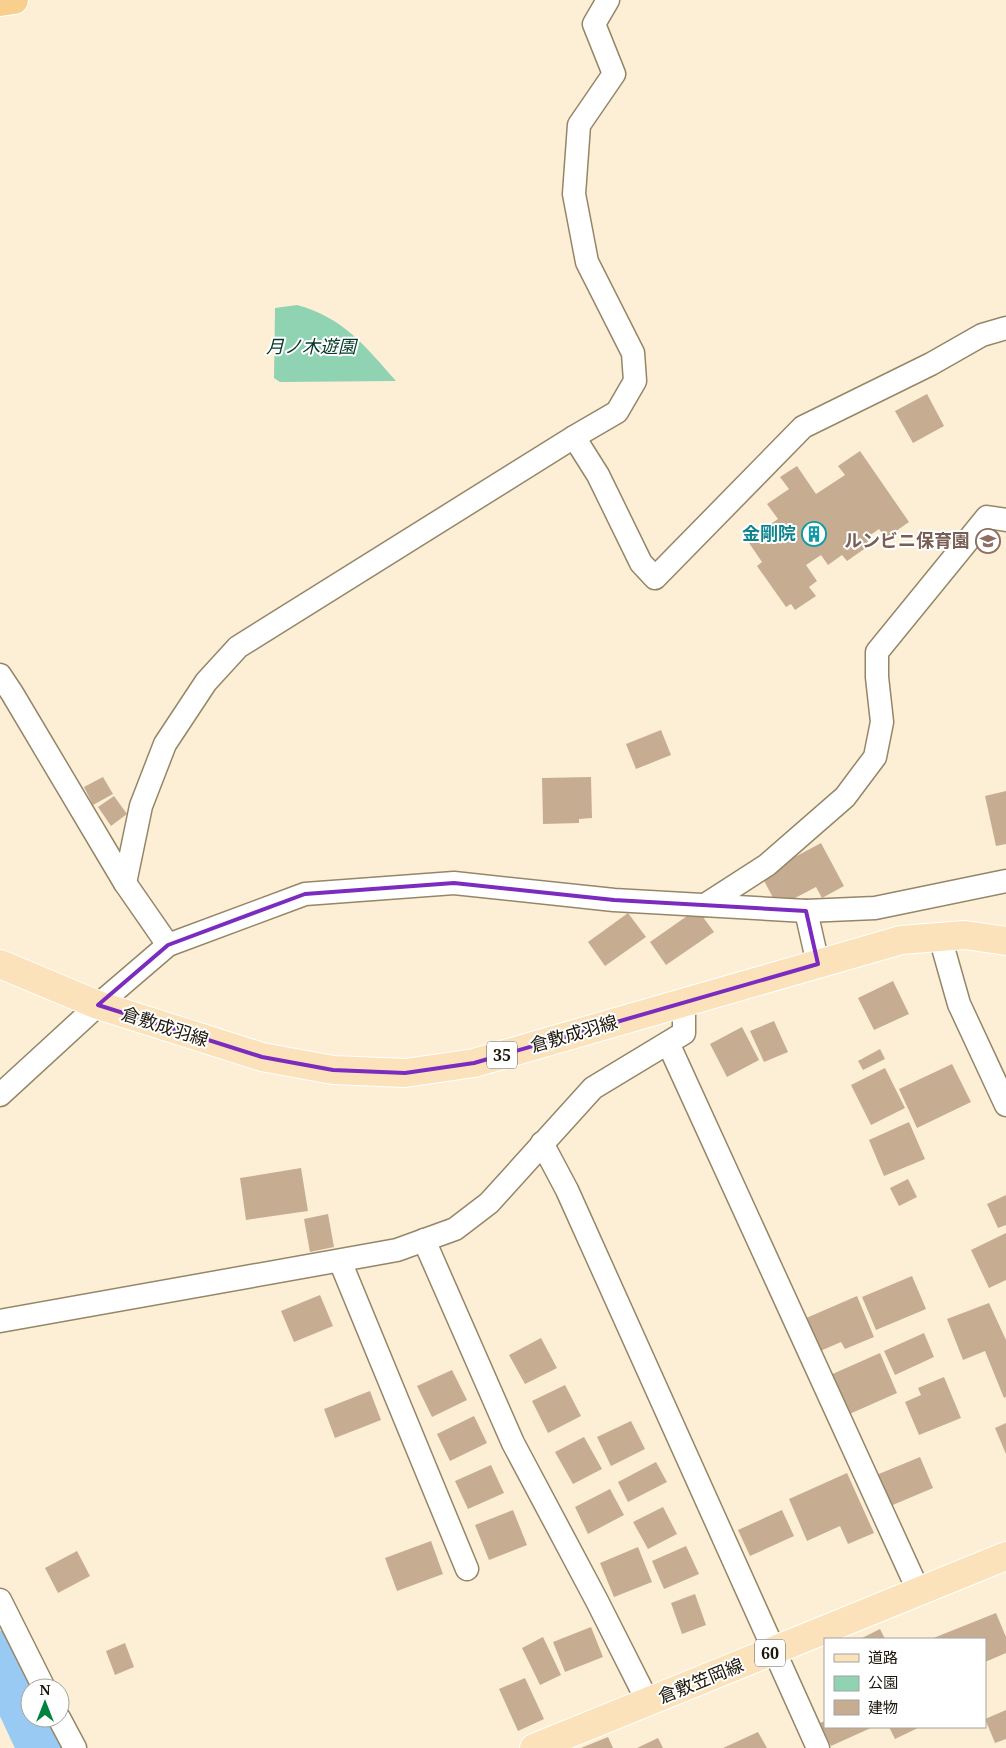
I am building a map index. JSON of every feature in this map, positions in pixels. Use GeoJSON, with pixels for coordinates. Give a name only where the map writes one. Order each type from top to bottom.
{"type":"FeatureCollection","features":[{"type":"Feature","properties":{"kind":"highway"},"geometry":{"type":"LineString","coordinates":[[0,2],[14,0]]}},
{"type":"Feature","properties":{"kind":"main road","name":"倉敷成羽線"},"geometry":{"type":"LineString","coordinates":[[0,964],[98,1005],[262,1058],[333,1070],[405,1073],[474,1063],[901,940],[964,935],[1006,941]]}},
{"type":"Feature","properties":{"kind":"main road","name":"倉敷笠岡線"},"geometry":{"type":"LineString","coordinates":[[534,1748],[1006,1556]]}},
{"type":"Feature","properties":{"kind":"street"},"geometry":{"type":"LineString","coordinates":[[125,883],[141,806],[165,744],[206,682],[238,647],[617,412],[635,380],[633,353],[587,262],[574,194],[579,125],[614,74],[594,24],[608,0]]}},
{"type":"Feature","properties":{"kind":"street"},"geometry":{"type":"LineString","coordinates":[[574,437],[598,474],[641,563],[655,578],[803,427],[931,364],[982,335],[1006,328]]}},
{"type":"Feature","properties":{"kind":"street"},"geometry":{"type":"LineString","coordinates":[[705,905],[767,865],[845,798],[875,757],[882,722],[877,677],[877,652],[987,518],[1006,520]]}},
{"type":"Feature","properties":{"kind":"street"},"geometry":{"type":"LineString","coordinates":[[0,676],[12,692],[125,883],[168,945]]}},
{"type":"Feature","properties":{"kind":"street"},"geometry":{"type":"LineString","coordinates":[[0,1095],[98,1005],[168,945],[305,894],[454,883],[614,900],[806,910],[875,908],[1006,881]]}},
{"type":"Feature","properties":{"kind":"street"},"geometry":{"type":"LineString","coordinates":[[806,910],[818,964]]}},
{"type":"Feature","properties":{"kind":"street"},"geometry":{"type":"LineString","coordinates":[[940,937],[959,1004],[1006,1105]]}},
{"type":"Feature","properties":{"kind":"street"},"geometry":{"type":"LineString","coordinates":[[0,1320],[397,1250],[455,1229],[489,1203],[593,1088],[684,1033],[684,1003]]}},
{"type":"Feature","properties":{"kind":"street"},"geometry":{"type":"LineString","coordinates":[[668,1043],[919,1592]]}},
{"type":"Feature","properties":{"kind":"street"},"geometry":{"type":"LineString","coordinates":[[542,1143],[567,1190],[818,1748]]}},
{"type":"Feature","properties":{"kind":"street"},"geometry":{"type":"LineString","coordinates":[[424,1240],[513,1443],[648,1702]]}},
{"type":"Feature","properties":{"kind":"street"},"geometry":{"type":"LineString","coordinates":[[340,1261],[467,1569]]}},
{"type":"Feature","properties":{"kind":"street"},"geometry":{"type":"LineString","coordinates":[[0,1600],[39,1678]]}},
{"type":"Feature","properties":{"kind":"street"},"geometry":{"type":"LineString","coordinates":[[65,1728],[74,1748]]}},
{"type":"Feature","properties":{"kind":"highlighted area"},"geometry":{"type":"Polygon","coordinates":[[[454,883],[614,900],[806,911],[818,964],[474,1063],[405,1073],[333,1070],[262,1057],[98,1005],[168,945],[305,894],[454,883]]]}},
{"type":"Feature","properties":{"kind":"green space","name":"月ノ木遊園"},"geometry":{"type":"Polygon","coordinates":[[[297,305],[328,317],[341,326],[363,345],[396,381],[280,382],[274,378],[275,308],[297,305]]]}},
{"type":"Feature","properties":{"kind":"building"},"geometry":{"type":"Polygon","coordinates":[[[927,394],[944,426],[913,443],[895,411],[927,394]]]}},
{"type":"Feature","properties":{"kind":"building","name":"金剛院"},"geometry":{"type":"Polygon","coordinates":[[[860,451],[909,522],[886,538],[879,529],[866,538],[870,545],[847,561],[842,555],[828,565],[821,555],[806,565],[817,581],[809,587],[816,596],[795,610],[791,604],[786,607],[757,566],[762,562],[747,540],[778,519],[767,504],[789,489],[780,477],[797,466],[816,494],[845,475],[838,466],[860,451]]]}},
{"type":"Feature","properties":{"kind":"building"},"geometry":{"type":"Polygon","coordinates":[[[661,730],[671,755],[636,769],[626,744],[661,730]]]}},
{"type":"Feature","properties":{"kind":"building"},"geometry":{"type":"Polygon","coordinates":[[[103,777],[113,794],[93,805],[84,787],[103,777]]]}},
{"type":"Feature","properties":{"kind":"building"},"geometry":{"type":"Polygon","coordinates":[[[591,777],[592,818],[579,819],[579,823],[543,824],[542,778],[591,777]]]}},
{"type":"Feature","properties":{"kind":"building"},"geometry":{"type":"Polygon","coordinates":[[[1006,791],[1006,844],[996,846],[985,796],[1006,791]]]}},
{"type":"Feature","properties":{"kind":"building"},"geometry":{"type":"Polygon","coordinates":[[[114,796],[127,814],[111,826],[98,807],[114,796]]]}},
{"type":"Feature","properties":{"kind":"building"},"geometry":{"type":"Polygon","coordinates":[[[821,843],[844,886],[822,898],[816,887],[778,907],[761,875],[821,843]]]}},
{"type":"Feature","properties":{"kind":"building"},"geometry":{"type":"Polygon","coordinates":[[[697,909],[714,932],[666,965],[650,942],[697,909]]]}},
{"type":"Feature","properties":{"kind":"building"},"geometry":{"type":"Polygon","coordinates":[[[628,913],[646,937],[605,966],[588,942],[628,913]]]}},
{"type":"Feature","properties":{"kind":"building"},"geometry":{"type":"Polygon","coordinates":[[[893,981],[909,1014],[874,1030],[858,998],[893,981]]]}},
{"type":"Feature","properties":{"kind":"building"},"geometry":{"type":"Polygon","coordinates":[[[774,1021],[788,1052],[764,1062],[750,1031],[774,1021]]]}},
{"type":"Feature","properties":{"kind":"building"},"geometry":{"type":"Polygon","coordinates":[[[742,1027],[759,1060],[727,1077],[710,1044],[742,1027]]]}},
{"type":"Feature","properties":{"kind":"building"},"geometry":{"type":"Polygon","coordinates":[[[880,1049],[885,1059],[863,1070],[858,1061],[880,1049]]]}},
{"type":"Feature","properties":{"kind":"building"},"geometry":{"type":"Polygon","coordinates":[[[952,1064],[971,1102],[917,1128],[899,1089],[952,1064]]]}},
{"type":"Feature","properties":{"kind":"building"},"geometry":{"type":"Polygon","coordinates":[[[885,1068],[905,1108],[871,1125],[851,1085],[885,1068]]]}},
{"type":"Feature","properties":{"kind":"building"},"geometry":{"type":"Polygon","coordinates":[[[909,1122],[925,1159],[884,1176],[869,1140],[909,1122]]]}},
{"type":"Feature","properties":{"kind":"building"},"geometry":{"type":"Polygon","coordinates":[[[301,1168],[308,1211],[246,1220],[240,1178],[301,1168]]]}},
{"type":"Feature","properties":{"kind":"building"},"geometry":{"type":"Polygon","coordinates":[[[908,1179],[917,1197],[899,1206],[890,1188],[908,1179]]]}},
{"type":"Feature","properties":{"kind":"building"},"geometry":{"type":"Polygon","coordinates":[[[1006,1195],[1006,1225],[998,1228],[987,1204],[1006,1195]]]}},
{"type":"Feature","properties":{"kind":"building"},"geometry":{"type":"Polygon","coordinates":[[[328,1214],[334,1247],[310,1252],[304,1219],[328,1214]]]}},
{"type":"Feature","properties":{"kind":"building"},"geometry":{"type":"Polygon","coordinates":[[[1006,1233],[1006,1280],[989,1288],[971,1250],[1006,1233]]]}},
{"type":"Feature","properties":{"kind":"building"},"geometry":{"type":"Polygon","coordinates":[[[912,1276],[926,1309],[876,1330],[862,1297],[912,1276]]]}},
{"type":"Feature","properties":{"kind":"building"},"geometry":{"type":"Polygon","coordinates":[[[320,1295],[333,1326],[294,1342],[281,1311],[320,1295]]]}},
{"type":"Feature","properties":{"kind":"building"},"geometry":{"type":"Polygon","coordinates":[[[857,1296],[874,1337],[845,1349],[841,1342],[818,1352],[804,1319],[857,1296]]]}},
{"type":"Feature","properties":{"kind":"building"},"geometry":{"type":"Polygon","coordinates":[[[989,1303],[1006,1340],[1006,1397],[1004,1398],[985,1351],[963,1360],[947,1319],[989,1303]]]}},
{"type":"Feature","properties":{"kind":"building"},"geometry":{"type":"Polygon","coordinates":[[[924,1333],[934,1357],[895,1375],[884,1351],[924,1333]]]}},
{"type":"Feature","properties":{"kind":"building"},"geometry":{"type":"Polygon","coordinates":[[[541,1338],[557,1368],[525,1384],[509,1355],[541,1338]]]}},
{"type":"Feature","properties":{"kind":"building"},"geometry":{"type":"Polygon","coordinates":[[[880,1353],[897,1393],[845,1416],[828,1376],[880,1353]]]}},
{"type":"Feature","properties":{"kind":"building"},"geometry":{"type":"Polygon","coordinates":[[[452,1370],[467,1400],[432,1417],[417,1386],[452,1370]]]}},
{"type":"Feature","properties":{"kind":"building"},"geometry":{"type":"Polygon","coordinates":[[[944,1377],[961,1418],[919,1435],[905,1402],[921,1395],[918,1388],[944,1377]]]}},
{"type":"Feature","properties":{"kind":"building"},"geometry":{"type":"Polygon","coordinates":[[[565,1385],[581,1416],[548,1433],[532,1401],[565,1385]]]}},
{"type":"Feature","properties":{"kind":"building"},"geometry":{"type":"Polygon","coordinates":[[[370,1391],[381,1420],[335,1438],[324,1409],[370,1391]]]}},
{"type":"Feature","properties":{"kind":"building"},"geometry":{"type":"Polygon","coordinates":[[[474,1416],[487,1443],[450,1461],[437,1434],[474,1416]]]}},
{"type":"Feature","properties":{"kind":"building"},"geometry":{"type":"Polygon","coordinates":[[[631,1421],[645,1449],[611,1466],[597,1437],[631,1421]]]}},
{"type":"Feature","properties":{"kind":"building"},"geometry":{"type":"Polygon","coordinates":[[[1006,1423],[1006,1454],[995,1428],[1006,1423]]]}},
{"type":"Feature","properties":{"kind":"building"},"geometry":{"type":"Polygon","coordinates":[[[584,1437],[602,1469],[573,1484],[555,1452],[584,1437]]]}},
{"type":"Feature","properties":{"kind":"building"},"geometry":{"type":"Polygon","coordinates":[[[920,1457],[933,1488],[888,1507],[874,1476],[920,1457]]]}},
{"type":"Feature","properties":{"kind":"building"},"geometry":{"type":"Polygon","coordinates":[[[656,1462],[667,1482],[628,1502],[618,1482],[656,1462]]]}},
{"type":"Feature","properties":{"kind":"building"},"geometry":{"type":"Polygon","coordinates":[[[491,1465],[504,1493],[468,1509],[455,1481],[491,1465]]]}},
{"type":"Feature","properties":{"kind":"building"},"geometry":{"type":"Polygon","coordinates":[[[847,1473],[874,1533],[848,1544],[840,1526],[807,1541],[789,1499],[847,1473]]]}},
{"type":"Feature","properties":{"kind":"building"},"geometry":{"type":"Polygon","coordinates":[[[610,1489],[624,1515],[588,1534],[575,1507],[610,1489]]]}},
{"type":"Feature","properties":{"kind":"building"},"geometry":{"type":"Polygon","coordinates":[[[663,1507],[677,1534],[648,1549],[633,1522],[663,1507]]]}},
{"type":"Feature","properties":{"kind":"building"},"geometry":{"type":"Polygon","coordinates":[[[513,1510],[527,1545],[489,1560],[475,1525],[513,1510]]]}},
{"type":"Feature","properties":{"kind":"building"},"geometry":{"type":"Polygon","coordinates":[[[782,1510],[794,1536],[750,1556],[738,1530],[782,1510]]]}},
{"type":"Feature","properties":{"kind":"building"},"geometry":{"type":"Polygon","coordinates":[[[431,1541],[443,1574],[397,1591],[385,1558],[431,1541]]]}},
{"type":"Feature","properties":{"kind":"building"},"geometry":{"type":"Polygon","coordinates":[[[686,1546],[699,1574],[664,1589],[652,1561],[686,1546]]]}},
{"type":"Feature","properties":{"kind":"building"},"geometry":{"type":"Polygon","coordinates":[[[638,1547],[652,1582],[614,1597],[600,1563],[638,1547]]]}},
{"type":"Feature","properties":{"kind":"building"},"geometry":{"type":"Polygon","coordinates":[[[77,1551],[90,1576],[58,1593],[45,1568],[77,1551]]]}},
{"type":"Feature","properties":{"kind":"building"},"geometry":{"type":"Polygon","coordinates":[[[695,1594],[706,1625],[682,1634],[671,1603],[695,1594]]]}},
{"type":"Feature","properties":{"kind":"building"},"geometry":{"type":"Polygon","coordinates":[[[996,1613],[1006,1637],[1006,1653],[986,1662],[986,1638],[934,1638],[996,1613]]]}},
{"type":"Feature","properties":{"kind":"building"},"geometry":{"type":"Polygon","coordinates":[[[591,1627],[603,1657],[565,1672],[553,1642],[591,1627]]]}},
{"type":"Feature","properties":{"kind":"building"},"geometry":{"type":"Polygon","coordinates":[[[880,1629],[884,1638],[862,1638],[880,1629]]]}},
{"type":"Feature","properties":{"kind":"building"},"geometry":{"type":"Polygon","coordinates":[[[543,1637],[561,1675],[540,1685],[522,1648],[543,1637]]]}},
{"type":"Feature","properties":{"kind":"building"},"geometry":{"type":"Polygon","coordinates":[[[125,1643],[134,1667],[115,1675],[106,1651],[125,1643]]]}},
{"type":"Feature","properties":{"kind":"building"},"geometry":{"type":"Polygon","coordinates":[[[525,1678],[544,1719],[518,1731],[499,1689],[525,1678]]]}},
{"type":"Feature","properties":{"kind":"building"},"geometry":{"type":"Polygon","coordinates":[[[1006,1710],[1006,1739],[995,1743],[986,1719],[1006,1710]]]}},
{"type":"Feature","properties":{"kind":"building"},"geometry":{"type":"Polygon","coordinates":[[[824,1721],[824,1728],[871,1728],[831,1746],[820,1723],[824,1721]]]}},
{"type":"Feature","properties":{"kind":"building"},"geometry":{"type":"Polygon","coordinates":[[[890,1728],[918,1728],[895,1739],[890,1728]]]}},
{"type":"Feature","properties":{"kind":"building"},"geometry":{"type":"Polygon","coordinates":[[[758,1732],[767,1748],[723,1748],[758,1732]]]}},
{"type":"Feature","properties":{"kind":"building"},"geometry":{"type":"Polygon","coordinates":[[[608,1737],[613,1748],[581,1748],[608,1737]]]}},
{"type":"Feature","properties":{"kind":"building"},"geometry":{"type":"Polygon","coordinates":[[[658,1738],[663,1748],[637,1748],[658,1738]]]}},
{"type":"Feature","properties":{"kind":"waterway"},"geometry":{"type":"LineString","coordinates":[[0,1656],[43,1748]]}},
{"type":"Feature","properties":{"kind":"place","name":"金剛院"},"geometry":{"type":"Point","coordinates":[814,534]}},
{"type":"Feature","properties":{"kind":"place","name":"ルンビニ保育園"},"geometry":{"type":"Point","coordinates":[988,541]}}]}
